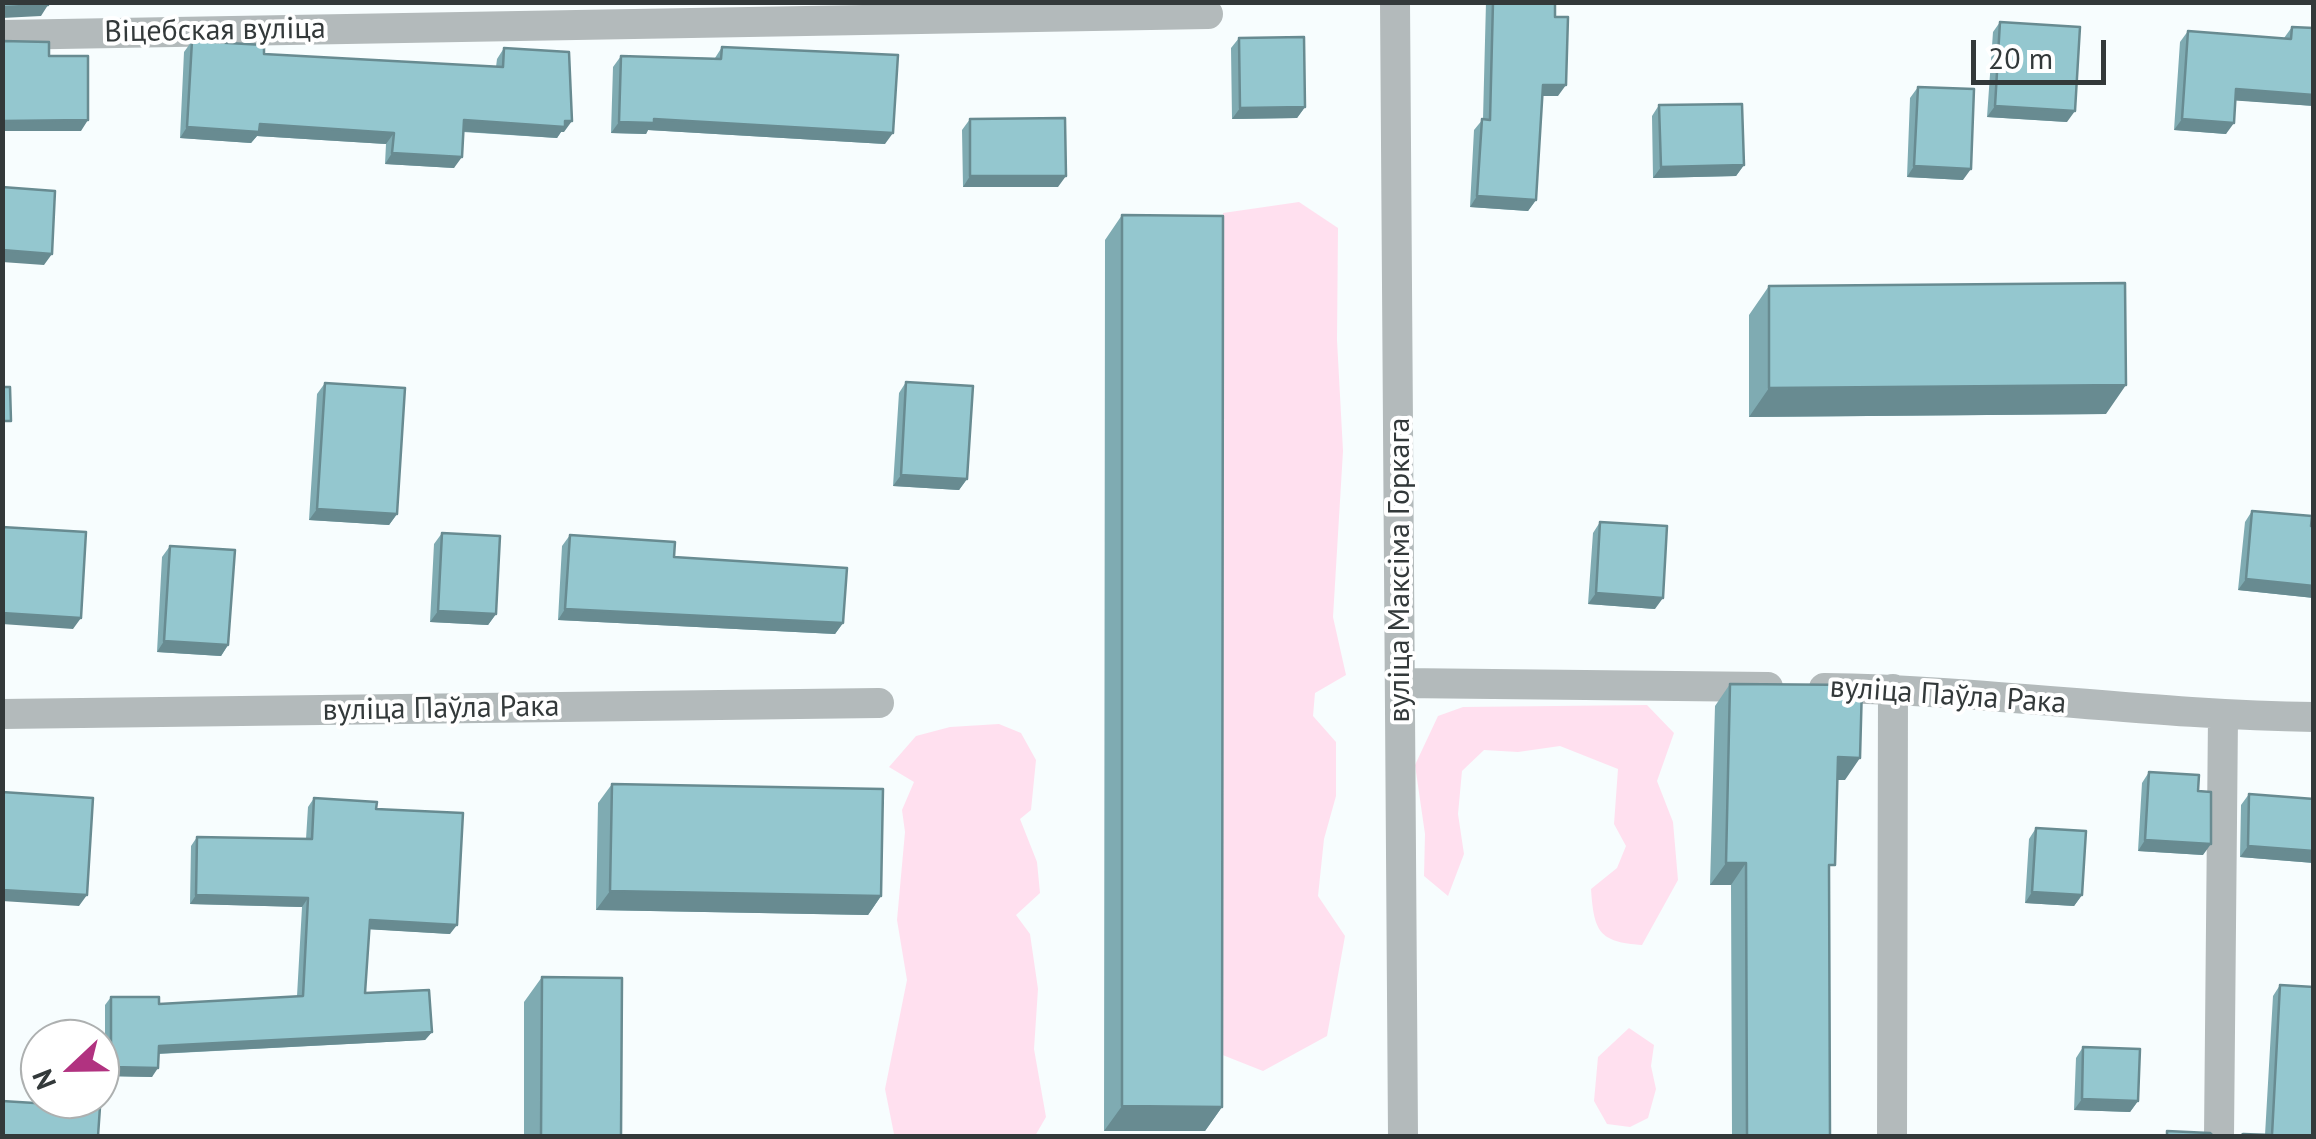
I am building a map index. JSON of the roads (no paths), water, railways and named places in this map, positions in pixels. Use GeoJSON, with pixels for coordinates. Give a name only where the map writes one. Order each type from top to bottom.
{"type":"FeatureCollection","features":[{"type":"Feature","properties":{"kind":"street","name":"вуліца Максіма Горкага"},"geometry":{"type":"LineString","coordinates":[[1395,2],[1403,1136]]}},
{"type":"Feature","properties":{"kind":"street","name":"Віцебская вуліца"},"geometry":{"type":"LineString","coordinates":[[2,35],[1208,14]]}},
{"type":"Feature","properties":{"kind":"street","name":"вуліца Паўла Рака"},"geometry":{"type":"LineString","coordinates":[[1402,683],[1892,689],[2224,716],[2314,717]]}},
{"type":"Feature","properties":{"kind":"street"},"geometry":{"type":"LineString","coordinates":[[1892,689],[1892,1136]]}},
{"type":"Feature","properties":{"kind":"street","name":"вуліца Паўла Рака"},"geometry":{"type":"LineString","coordinates":[[2,714],[879,704]]}},
{"type":"Feature","properties":{"kind":"street"},"geometry":{"type":"LineString","coordinates":[[2219,1136],[2224,716]]}}]}
